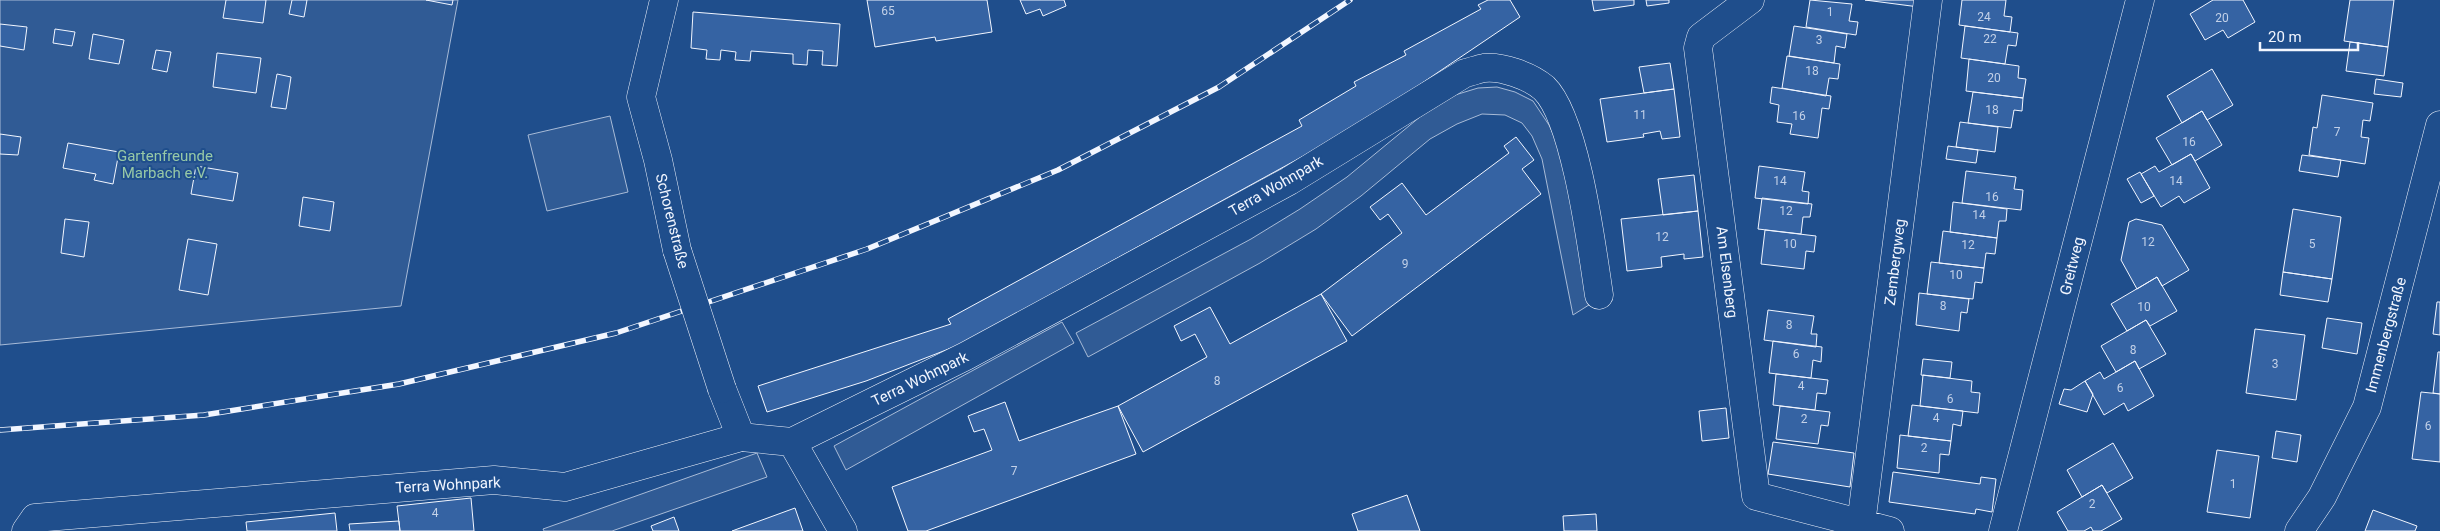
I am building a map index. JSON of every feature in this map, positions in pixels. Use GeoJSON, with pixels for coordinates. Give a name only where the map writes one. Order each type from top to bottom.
{"type":"FeatureCollection","features":[{"type":"Feature","properties":{"kind":"street","name":"Schorenstraße"},"geometry":{"type":"LineString","coordinates":[[664,0],[641,97],[677,250],[722,389],[741,437]]}},
{"type":"Feature","properties":{"kind":"street","name":"Am Elsenberg"},"geometry":{"type":"LineString","coordinates":[[1750,0],[1701,37],[1698,48],[1756,496],[1861,524]]}},
{"type":"Feature","properties":{"kind":"street","name":"Zembergweg"},"geometry":{"type":"LineString","coordinates":[[1861,524],[1928,0]]}},
{"type":"Feature","properties":{"kind":"street","name":"Greitweg"},"geometry":{"type":"LineString","coordinates":[[2003,531],[2140,0]]}},
{"type":"Feature","properties":{"kind":"street","name":"Terra Wohnpark"},"geometry":{"type":"LineString","coordinates":[[26,531],[35,518],[494,480],[565,487],[741,437],[792,442],[966,356],[1289,181],[1466,73],[1484,68],[1507,70],[1544,88],[1561,114],[1584,203],[1599,296]]}},
{"type":"Feature","properties":{"kind":"street","name":"Immenbergstraße"},"geometry":{"type":"LineString","coordinates":[[2299,531],[2322,497],[2367,406],[2440,125]]}},
{"type":"Feature","properties":{"kind":"street"},"geometry":{"type":"LineString","coordinates":[[792,442],[843,531]]}},
{"type":"Feature","properties":{"kind":"street"},"geometry":{"type":"LineString","coordinates":[[1861,524],[1890,531]]}},
{"type":"Feature","properties":{"kind":"shaded area","name":"Gartenfreunde Marbach e.V."},"geometry":{"type":"Polygon","coordinates":[[[0,0],[458,0],[401,306],[0,345],[0,0]]]}},
{"type":"Feature","properties":{"kind":"shaded area"},"geometry":{"type":"Polygon","coordinates":[[[1497,87],[1515,92],[1533,101],[1549,125],[1559,147],[1592,303],[1573,315],[1542,159],[1532,136],[1522,123],[1505,115],[1482,114],[1457,124],[1430,139],[1361,196],[1316,229],[1260,263],[1088,357],[1076,333],[1251,239],[1300,209],[1347,177],[1432,107],[1455,95],[1478,88],[1497,87]]]}},
{"type":"Feature","properties":{"kind":"shaded area"},"geometry":{"type":"Polygon","coordinates":[[[610,116],[628,192],[547,211],[528,135],[610,116]]]}},
{"type":"Feature","properties":{"kind":"shaded area"},"geometry":{"type":"Polygon","coordinates":[[[1062,322],[1074,343],[846,470],[834,446],[1062,322]]]}},
{"type":"Feature","properties":{"kind":"shaded area"},"geometry":{"type":"Polygon","coordinates":[[[757,453],[767,477],[612,531],[544,531],[543,529],[757,453]]]}},
{"type":"Feature","properties":{"kind":"building"},"geometry":{"type":"Polygon","coordinates":[[[226,0],[266,0],[263,23],[223,18],[226,0]]]}},
{"type":"Feature","properties":{"kind":"building"},"geometry":{"type":"Polygon","coordinates":[[[292,0],[307,0],[304,17],[289,14],[292,0]]]}},
{"type":"Feature","properties":{"kind":"building"},"geometry":{"type":"Polygon","coordinates":[[[426,0],[453,0],[452,5],[426,0]]]}},
{"type":"Feature","properties":{"kind":"building"},"geometry":{"type":"Polygon","coordinates":[[[867,0],[987,0],[992,32],[936,41],[935,37],[875,47],[867,0]]]}},
{"type":"Feature","properties":{"kind":"building"},"geometry":{"type":"Polygon","coordinates":[[[1020,0],[1064,0],[1066,6],[1043,16],[1040,9],[1026,14],[1020,0]]]}},
{"type":"Feature","properties":{"kind":"building"},"geometry":{"type":"Polygon","coordinates":[[[1488,0],[1510,0],[1520,17],[1360,125],[959,345],[866,381],[767,412],[758,386],[951,324],[948,319],[1302,126],[1299,120],[1356,86],[1354,82],[1406,55],[1404,51],[1481,9],[1478,5],[1488,0]]]}},
{"type":"Feature","properties":{"kind":"building"},"geometry":{"type":"Polygon","coordinates":[[[1592,0],[1634,0],[1634,5],[1594,11],[1592,0]]]}},
{"type":"Feature","properties":{"kind":"building"},"geometry":{"type":"Polygon","coordinates":[[[1646,0],[1669,0],[1669,3],[1647,6],[1646,0]]]}},
{"type":"Feature","properties":{"kind":"building"},"geometry":{"type":"Polygon","coordinates":[[[1810,0],[1852,4],[1849,21],[1858,22],[1856,35],[1806,27],[1810,0]]]}},
{"type":"Feature","properties":{"kind":"building"},"geometry":{"type":"Polygon","coordinates":[[[1865,0],[1920,0],[1919,7],[1865,0]]]}},
{"type":"Feature","properties":{"kind":"building"},"geometry":{"type":"Polygon","coordinates":[[[1962,0],[2006,0],[2004,16],[2012,17],[2010,32],[1959,25],[1962,0]]]}},
{"type":"Feature","properties":{"kind":"building"},"geometry":{"type":"Polygon","coordinates":[[[2213,0],[2243,0],[2255,22],[2228,38],[2223,30],[2205,40],[2190,14],[2213,0]]]}},
{"type":"Feature","properties":{"kind":"building"},"geometry":{"type":"Polygon","coordinates":[[[2350,0],[2394,0],[2388,47],[2344,41],[2350,0]]]}},
{"type":"Feature","properties":{"kind":"building"},"geometry":{"type":"Polygon","coordinates":[[[693,12],[840,24],[837,66],[822,65],[823,51],[808,50],[807,65],[793,64],[793,54],[751,51],[750,61],[735,60],[736,52],[721,50],[720,60],[706,59],[707,50],[691,48],[693,12]]]}},
{"type":"Feature","properties":{"kind":"building"},"geometry":{"type":"Polygon","coordinates":[[[0,24],[27,27],[24,50],[0,46],[0,24]]]}},
{"type":"Feature","properties":{"kind":"building"},"geometry":{"type":"Polygon","coordinates":[[[1794,26],[1847,34],[1845,48],[1836,46],[1834,63],[1789,56],[1794,26]]]}},
{"type":"Feature","properties":{"kind":"building"},"geometry":{"type":"Polygon","coordinates":[[[1965,26],[2018,33],[2016,46],[2008,45],[2005,64],[1961,58],[1965,26]]]}},
{"type":"Feature","properties":{"kind":"building"},"geometry":{"type":"Polygon","coordinates":[[[55,29],[75,32],[72,46],[53,43],[55,29]]]}},
{"type":"Feature","properties":{"kind":"building"},"geometry":{"type":"Polygon","coordinates":[[[93,34],[124,40],[119,64],[89,59],[93,34]]]}},
{"type":"Feature","properties":{"kind":"building"},"geometry":{"type":"Polygon","coordinates":[[[2350,42],[2388,47],[2384,76],[2346,71],[2350,42]]]}},
{"type":"Feature","properties":{"kind":"building"},"geometry":{"type":"Polygon","coordinates":[[[156,50],[171,52],[167,72],[152,69],[156,50]]]}},
{"type":"Feature","properties":{"kind":"building"},"geometry":{"type":"Polygon","coordinates":[[[217,53],[261,58],[256,93],[213,87],[217,53]]]}},
{"type":"Feature","properties":{"kind":"building"},"geometry":{"type":"Polygon","coordinates":[[[1787,56],[1840,64],[1838,79],[1829,78],[1826,96],[1782,88],[1787,56]]]}},
{"type":"Feature","properties":{"kind":"building"},"geometry":{"type":"Polygon","coordinates":[[[1969,59],[2019,66],[2018,78],[2026,79],[2023,98],[1966,91],[1969,59]]]}},
{"type":"Feature","properties":{"kind":"building"},"geometry":{"type":"Polygon","coordinates":[[[1670,63],[1674,89],[1644,93],[1639,67],[1670,63]]]}},
{"type":"Feature","properties":{"kind":"building"},"geometry":{"type":"Polygon","coordinates":[[[2212,69],[2233,105],[2207,120],[2202,111],[2182,123],[2167,96],[2212,69]]]}},
{"type":"Feature","properties":{"kind":"building"},"geometry":{"type":"Polygon","coordinates":[[[277,74],[291,77],[286,109],[271,107],[277,74]]]}},
{"type":"Feature","properties":{"kind":"building"},"geometry":{"type":"Polygon","coordinates":[[[2376,79],[2403,83],[2401,97],[2374,94],[2376,79]]]}},
{"type":"Feature","properties":{"kind":"building"},"geometry":{"type":"Polygon","coordinates":[[[1772,87],[1831,96],[1829,109],[1822,108],[1818,138],[1790,134],[1792,124],[1777,122],[1779,105],[1770,103],[1772,87]]]}},
{"type":"Feature","properties":{"kind":"building"},"geometry":{"type":"Polygon","coordinates":[[[1674,89],[1680,137],[1662,139],[1660,131],[1643,134],[1644,137],[1607,142],[1600,99],[1674,89]]]}},
{"type":"Feature","properties":{"kind":"building"},"geometry":{"type":"Polygon","coordinates":[[[1973,92],[2023,98],[2022,111],[2014,110],[2011,128],[1968,123],[1973,92]]]}},
{"type":"Feature","properties":{"kind":"building"},"geometry":{"type":"Polygon","coordinates":[[[2322,95],[2373,103],[2370,121],[2363,120],[2361,137],[2369,138],[2365,164],[2309,155],[2313,127],[2317,128],[2322,95]]]}},
{"type":"Feature","properties":{"kind":"building"},"geometry":{"type":"Polygon","coordinates":[[[2202,111],[2222,145],[2195,161],[2191,154],[2172,165],[2156,138],[2202,111]]]}},
{"type":"Feature","properties":{"kind":"building"},"geometry":{"type":"Polygon","coordinates":[[[1960,122],[1998,127],[1995,152],[1956,147],[1960,122]]]}},
{"type":"Feature","properties":{"kind":"building"},"geometry":{"type":"Polygon","coordinates":[[[0,134],[21,137],[18,155],[0,154],[0,134]]]}},
{"type":"Feature","properties":{"kind":"building"},"geometry":{"type":"Polygon","coordinates":[[[1516,137],[1534,160],[1522,169],[1541,194],[1352,336],[1321,294],[1402,233],[1388,214],[1380,220],[1370,207],[1402,183],[1426,215],[1509,153],[1504,146],[1516,137]]]}},
{"type":"Feature","properties":{"kind":"building"},"geometry":{"type":"Polygon","coordinates":[[[68,143],[119,152],[113,184],[94,180],[96,174],[63,168],[68,143]]]}},
{"type":"Feature","properties":{"kind":"building"},"geometry":{"type":"Polygon","coordinates":[[[1948,146],[1978,150],[1976,163],[1946,159],[1948,146]]]}},
{"type":"Feature","properties":{"kind":"building"},"geometry":{"type":"Polygon","coordinates":[[[2191,154],[2210,188],[2184,203],[2179,196],[2161,207],[2141,174],[2155,166],[2159,172],[2191,154]]]}},
{"type":"Feature","properties":{"kind":"building"},"geometry":{"type":"Polygon","coordinates":[[[2302,155],[2341,160],[2338,177],[2299,171],[2302,155]]]}},
{"type":"Feature","properties":{"kind":"building"},"geometry":{"type":"Polygon","coordinates":[[[196,166],[238,173],[233,201],[191,194],[196,166]]]}},
{"type":"Feature","properties":{"kind":"building"},"geometry":{"type":"Polygon","coordinates":[[[1759,166],[1805,172],[1802,191],[1809,192],[1808,204],[1755,198],[1759,166]]]}},
{"type":"Feature","properties":{"kind":"building"},"geometry":{"type":"Polygon","coordinates":[[[1966,171],[2016,177],[2014,189],[2023,190],[2021,210],[1962,203],[1966,171]]]}},
{"type":"Feature","properties":{"kind":"building"},"geometry":{"type":"Polygon","coordinates":[[[2140,172],[2154,196],[2141,203],[2127,179],[2140,172]]]}},
{"type":"Feature","properties":{"kind":"building"},"geometry":{"type":"Polygon","coordinates":[[[1694,175],[1698,211],[1663,215],[1658,179],[1694,175]]]}},
{"type":"Feature","properties":{"kind":"building"},"geometry":{"type":"Polygon","coordinates":[[[303,197],[334,202],[330,231],[299,226],[303,197]]]}},
{"type":"Feature","properties":{"kind":"building"},"geometry":{"type":"Polygon","coordinates":[[[1762,198],[1812,204],[1810,217],[1803,217],[1801,234],[1758,229],[1762,198]]]}},
{"type":"Feature","properties":{"kind":"building"},"geometry":{"type":"Polygon","coordinates":[[[1953,202],[2007,209],[2006,221],[1999,221],[1997,238],[1950,232],[1953,202]]]}},
{"type":"Feature","properties":{"kind":"building"},"geometry":{"type":"Polygon","coordinates":[[[2293,209],[2341,217],[2332,279],[2283,272],[2293,209]]]}},
{"type":"Feature","properties":{"kind":"building"},"geometry":{"type":"Polygon","coordinates":[[[1698,211],[1703,257],[1684,259],[1684,254],[1661,257],[1662,267],[1627,271],[1621,219],[1698,211]]]}},
{"type":"Feature","properties":{"kind":"building"},"geometry":{"type":"Polygon","coordinates":[[[65,219],[89,222],[84,257],[61,253],[65,219]]]}},
{"type":"Feature","properties":{"kind":"building"},"geometry":{"type":"Polygon","coordinates":[[[2136,219],[2162,225],[2189,270],[2162,286],[2157,277],[2137,289],[2121,260],[2129,222],[2136,219]]]}},
{"type":"Feature","properties":{"kind":"building"},"geometry":{"type":"Polygon","coordinates":[[[1765,230],[1816,236],[1814,252],[1806,251],[1804,269],[1761,264],[1765,230]]]}},
{"type":"Feature","properties":{"kind":"building"},"geometry":{"type":"Polygon","coordinates":[[[1943,231],[1997,238],[1995,254],[1986,253],[1984,268],[1939,263],[1943,231]]]}},
{"type":"Feature","properties":{"kind":"building"},"geometry":{"type":"Polygon","coordinates":[[[188,239],[217,244],[208,295],[179,290],[188,239]]]}},
{"type":"Feature","properties":{"kind":"building"},"geometry":{"type":"Polygon","coordinates":[[[1931,262],[1984,268],[1982,283],[1975,282],[1973,299],[1927,294],[1931,262]]]}},
{"type":"Feature","properties":{"kind":"building"},"geometry":{"type":"Polygon","coordinates":[[[2283,272],[2332,279],[2328,302],[2280,295],[2283,272]]]}},
{"type":"Feature","properties":{"kind":"building"},"geometry":{"type":"Polygon","coordinates":[[[2157,277],[2177,311],[2150,326],[2146,320],[2127,331],[2111,304],[2157,277]]]}},
{"type":"Feature","properties":{"kind":"building"},"geometry":{"type":"Polygon","coordinates":[[[1919,293],[1969,299],[1967,313],[1961,312],[1959,331],[1916,325],[1919,293]]]}},
{"type":"Feature","properties":{"kind":"building"},"geometry":{"type":"Polygon","coordinates":[[[1321,294],[1347,341],[1143,452],[1118,406],[1207,357],[1195,334],[1181,341],[1174,326],[1210,307],[1230,344],[1321,294]]]}},
{"type":"Feature","properties":{"kind":"building"},"geometry":{"type":"Polygon","coordinates":[[[2437,302],[2440,302],[2440,335],[2433,334],[2437,302]]]}},
{"type":"Feature","properties":{"kind":"building"},"geometry":{"type":"Polygon","coordinates":[[[1768,310],[1814,316],[1811,334],[1817,334],[1816,347],[1764,340],[1768,310]]]}},
{"type":"Feature","properties":{"kind":"building"},"geometry":{"type":"Polygon","coordinates":[[[2327,318],[2362,323],[2357,354],[2322,348],[2327,318]]]}},
{"type":"Feature","properties":{"kind":"building"},"geometry":{"type":"Polygon","coordinates":[[[2146,320],[2166,354],[2139,369],[2135,361],[2116,372],[2101,346],[2146,320]]]}},
{"type":"Feature","properties":{"kind":"building"},"geometry":{"type":"Polygon","coordinates":[[[2255,329],[2305,335],[2296,400],[2246,393],[2255,329]]]}},
{"type":"Feature","properties":{"kind":"building"},"geometry":{"type":"Polygon","coordinates":[[[1773,341],[1822,347],[1821,362],[1813,360],[1811,378],[1769,373],[1773,341]]]}},
{"type":"Feature","properties":{"kind":"building"},"geometry":{"type":"Polygon","coordinates":[[[2438,352],[2440,352],[2440,394],[2433,393],[2438,352]]]}},
{"type":"Feature","properties":{"kind":"building"},"geometry":{"type":"Polygon","coordinates":[[[1923,359],[1952,362],[1950,378],[1921,375],[1923,359]]]}},
{"type":"Feature","properties":{"kind":"building"},"geometry":{"type":"Polygon","coordinates":[[[2135,361],[2154,396],[2128,411],[2124,403],[2104,415],[2085,381],[2100,372],[2104,379],[2135,361]]]}},
{"type":"Feature","properties":{"kind":"building"},"geometry":{"type":"Polygon","coordinates":[[[1776,374],[1828,380],[1826,394],[1817,393],[1815,410],[1773,405],[1776,374]]]}},
{"type":"Feature","properties":{"kind":"building"},"geometry":{"type":"Polygon","coordinates":[[[1923,375],[1972,381],[1971,392],[1980,393],[1978,413],[1920,406],[1923,375]]]}},
{"type":"Feature","properties":{"kind":"building"},"geometry":{"type":"Polygon","coordinates":[[[2085,381],[2093,394],[2087,412],[2059,404],[2064,389],[2071,390],[2085,381]]]}},
{"type":"Feature","properties":{"kind":"building"},"geometry":{"type":"Polygon","coordinates":[[[2421,392],[2440,394],[2440,462],[2412,459],[2421,392]]]}},
{"type":"Feature","properties":{"kind":"building"},"geometry":{"type":"Polygon","coordinates":[[[1005,402],[1019,441],[1118,406],[1136,454],[926,531],[908,531],[892,487],[992,450],[984,429],[974,432],[968,416],[1005,402]]]}},
{"type":"Feature","properties":{"kind":"building"},"geometry":{"type":"Polygon","coordinates":[[[1912,405],[1963,411],[1961,426],[1953,424],[1951,441],[1908,436],[1912,405]]]}},
{"type":"Feature","properties":{"kind":"building"},"geometry":{"type":"Polygon","coordinates":[[[1780,406],[1830,412],[1828,426],[1821,425],[1818,444],[1776,439],[1780,406]]]}},
{"type":"Feature","properties":{"kind":"building"},"geometry":{"type":"Polygon","coordinates":[[[1726,408],[1729,438],[1702,441],[1699,411],[1726,408]]]}},
{"type":"Feature","properties":{"kind":"building"},"geometry":{"type":"Polygon","coordinates":[[[2276,431],[2301,435],[2297,462],[2272,458],[2276,431]]]}},
{"type":"Feature","properties":{"kind":"building"},"geometry":{"type":"Polygon","coordinates":[[[1900,435],[1951,441],[1949,455],[1940,454],[1939,473],[1897,468],[1900,435]]]}},
{"type":"Feature","properties":{"kind":"building"},"geometry":{"type":"Polygon","coordinates":[[[1773,442],[1854,453],[1850,487],[1768,474],[1773,442]]]}},
{"type":"Feature","properties":{"kind":"building"},"geometry":{"type":"Polygon","coordinates":[[[2113,443],[2133,478],[2107,493],[2102,485],[2082,497],[2067,470],[2113,443]]]}},
{"type":"Feature","properties":{"kind":"building"},"geometry":{"type":"Polygon","coordinates":[[[2217,450],[2259,456],[2250,518],[2207,512],[2217,450]]]}},
{"type":"Feature","properties":{"kind":"building"},"geometry":{"type":"Polygon","coordinates":[[[1893,472],[1980,484],[1981,477],[1996,479],[1992,512],[1976,509],[1975,514],[1889,502],[1893,472]]]}},
{"type":"Feature","properties":{"kind":"building"},"geometry":{"type":"Polygon","coordinates":[[[2102,485],[2122,519],[2101,531],[2093,531],[2091,527],[2084,531],[2068,531],[2057,512],[2102,485]]]}},
{"type":"Feature","properties":{"kind":"building"},"geometry":{"type":"Polygon","coordinates":[[[1407,495],[1420,531],[1358,531],[1352,514],[1407,495]]]}},
{"type":"Feature","properties":{"kind":"building"},"geometry":{"type":"Polygon","coordinates":[[[471,498],[474,531],[400,531],[397,506],[471,498]]]}},
{"type":"Feature","properties":{"kind":"building"},"geometry":{"type":"Polygon","coordinates":[[[795,508],[803,531],[732,531],[795,508]]]}},
{"type":"Feature","properties":{"kind":"building"},"geometry":{"type":"Polygon","coordinates":[[[2373,510],[2417,526],[2415,531],[2365,531],[2373,510]]]}},
{"type":"Feature","properties":{"kind":"building"},"geometry":{"type":"Polygon","coordinates":[[[335,513],[337,531],[247,531],[246,522],[335,513]]]}},
{"type":"Feature","properties":{"kind":"building"},"geometry":{"type":"Polygon","coordinates":[[[1596,514],[1597,531],[1564,531],[1563,516],[1596,514]]]}},
{"type":"Feature","properties":{"kind":"building"},"geometry":{"type":"Polygon","coordinates":[[[674,517],[679,531],[653,531],[651,526],[674,517]]]}},
{"type":"Feature","properties":{"kind":"building"},"geometry":{"type":"Polygon","coordinates":[[[399,521],[400,531],[350,531],[349,524],[399,521]]]}},
{"type":"Feature","properties":{"kind":"railway"},"geometry":{"type":"LineString","coordinates":[[0,430],[204,415],[399,384],[616,333],[867,249],[1058,170],[1219,87],[1350,0]]}}]}
